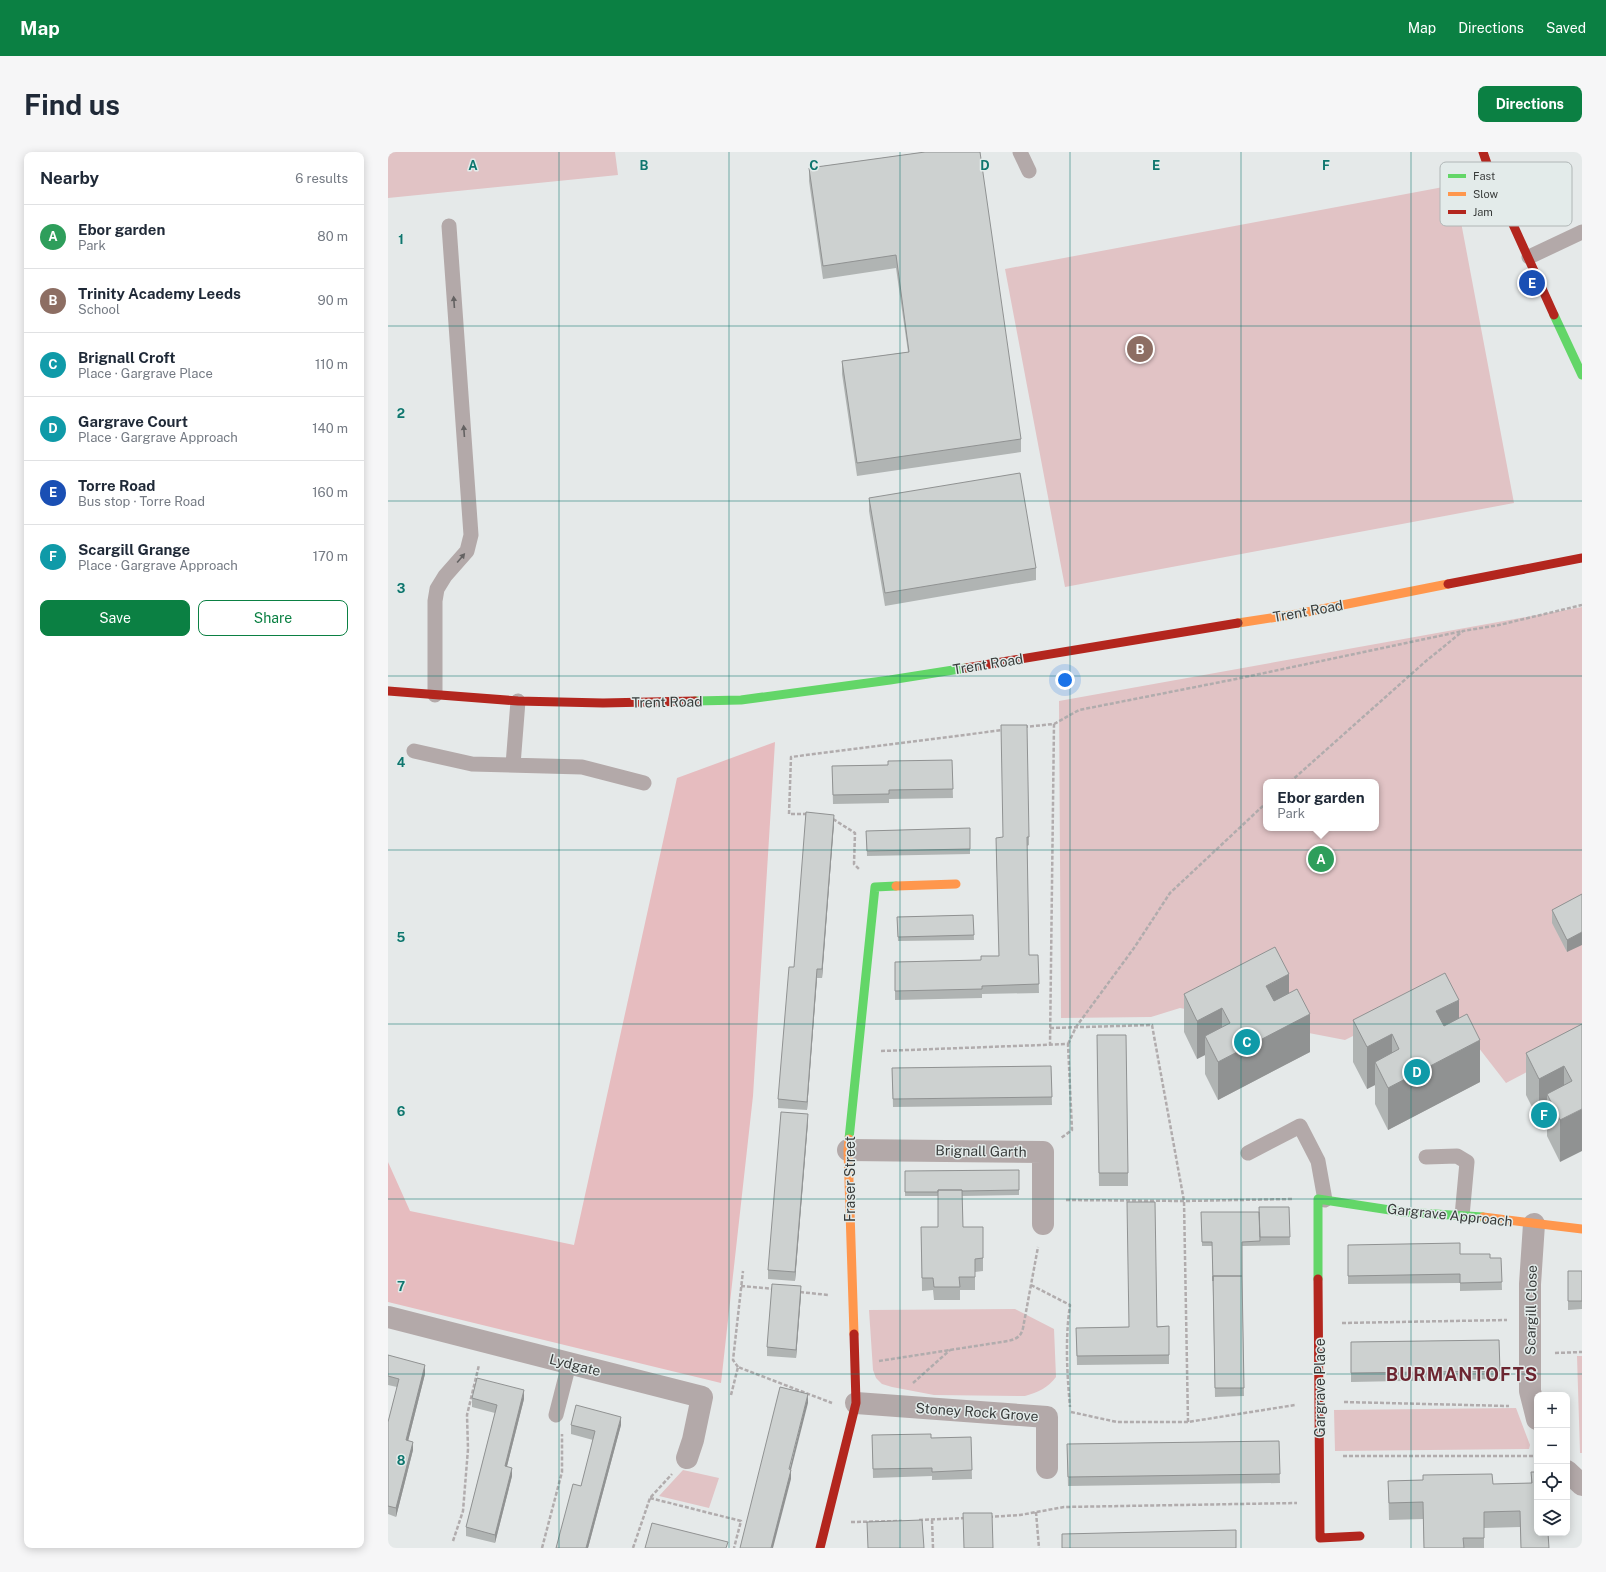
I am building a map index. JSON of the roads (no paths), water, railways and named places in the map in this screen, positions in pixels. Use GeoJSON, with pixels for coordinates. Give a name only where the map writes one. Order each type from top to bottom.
{"type":"FeatureCollection","features":[{"type":"Feature","properties":{"kind":"street"},"geometry":{"type":"LineString","coordinates":[[1483,152],[1486,162]]}},
{"type":"Feature","properties":{"kind":"street"},"geometry":{"type":"LineString","coordinates":[[1514,226],[1582,375]]}},
{"type":"Feature","properties":{"kind":"street","name":"Trent Road"},"geometry":{"type":"LineString","coordinates":[[388,691],[518,701],[603,703],[741,700],[890,680],[1297,614],[1582,558]]}},
{"type":"Feature","properties":{"kind":"street","name":"Fraser Street"},"geometry":{"type":"LineString","coordinates":[[820,1548],[856,1403],[848,1150],[875,887],[956,884]]}},
{"type":"Feature","properties":{"kind":"street","name":"Brignall Garth"},"geometry":{"type":"LineString","coordinates":[[848,1150],[1043,1152],[1042,1224]]}},
{"type":"Feature","properties":{"kind":"street","name":"Gargrave Approach"},"geometry":{"type":"LineString","coordinates":[[1322,1199],[1403,1212],[1462,1216],[1582,1230]]}},
{"type":"Feature","properties":{"kind":"street","name":"Gargrave Place"},"geometry":{"type":"LineString","coordinates":[[1322,1199],[1320,1323],[1320,1538],[1360,1536]]}},
{"type":"Feature","properties":{"kind":"street","name":"Scargill Close"},"geometry":{"type":"LineString","coordinates":[[1534,1224],[1529,1320],[1531,1353],[1530,1391],[1534,1409]]}},
{"type":"Feature","properties":{"kind":"street","name":"Lydgate"},"geometry":{"type":"LineString","coordinates":[[388,1317],[702,1397],[693,1440],[687,1458]]}},
{"type":"Feature","properties":{"kind":"street","name":"Stoney Rock Grove"},"geometry":{"type":"LineString","coordinates":[[856,1403],[1047,1417],[1047,1468]]}},
{"type":"Feature","properties":{"kind":"street"},"geometry":{"type":"LineString","coordinates":[[1570,1474],[1582,1485]]}},
{"type":"Feature","properties":{"kind":"lane"},"geometry":{"type":"LineString","coordinates":[[1020,152],[1029,171]]}},
{"type":"Feature","properties":{"kind":"lane"},"geometry":{"type":"LineString","coordinates":[[435,695],[435,601],[437,589],[445,576],[467,551],[471,535],[449,226]]}},
{"type":"Feature","properties":{"kind":"lane"},"geometry":{"type":"LineString","coordinates":[[1529,257],[1582,232]]}},
{"type":"Feature","properties":{"kind":"lane"},"geometry":{"type":"LineString","coordinates":[[513,765],[518,701]]}},
{"type":"Feature","properties":{"kind":"lane"},"geometry":{"type":"LineString","coordinates":[[414,751],[472,764],[582,767],[644,783]]}},
{"type":"Feature","properties":{"kind":"lane"},"geometry":{"type":"LineString","coordinates":[[1248,1153],[1300,1126],[1318,1161],[1322,1199]]}},
{"type":"Feature","properties":{"kind":"lane"},"geometry":{"type":"LineString","coordinates":[[1426,1157],[1457,1156],[1467,1162],[1462,1216]]}},
{"type":"Feature","properties":{"kind":"lane"},"geometry":{"type":"LineString","coordinates":[[556,1415],[569,1364]]}},
{"type":"Feature","properties":{"kind":"place","name":"Torre Road"},"geometry":{"type":"Point","coordinates":[1532,283]}},
{"type":"Feature","properties":{"kind":"place","name":"Trinity Academy Leeds"},"geometry":{"type":"Point","coordinates":[1140,349]}},
{"type":"Feature","properties":{"kind":"place","name":"Ebor garden"},"geometry":{"type":"Point","coordinates":[1321,859]}},
{"type":"Feature","properties":{"kind":"place","name":"Brignall Croft"},"geometry":{"type":"Point","coordinates":[1247,1042]}},
{"type":"Feature","properties":{"kind":"place","name":"Gargrave Court"},"geometry":{"type":"Point","coordinates":[1417,1072]}},
{"type":"Feature","properties":{"kind":"place","name":"Scargill Grange"},"geometry":{"type":"Point","coordinates":[1544,1115]}},
{"type":"Feature","properties":{"kind":"district","name":"BURMANTOFTS"},"geometry":{"type":"Point","coordinates":[1462,1375]}}]}
